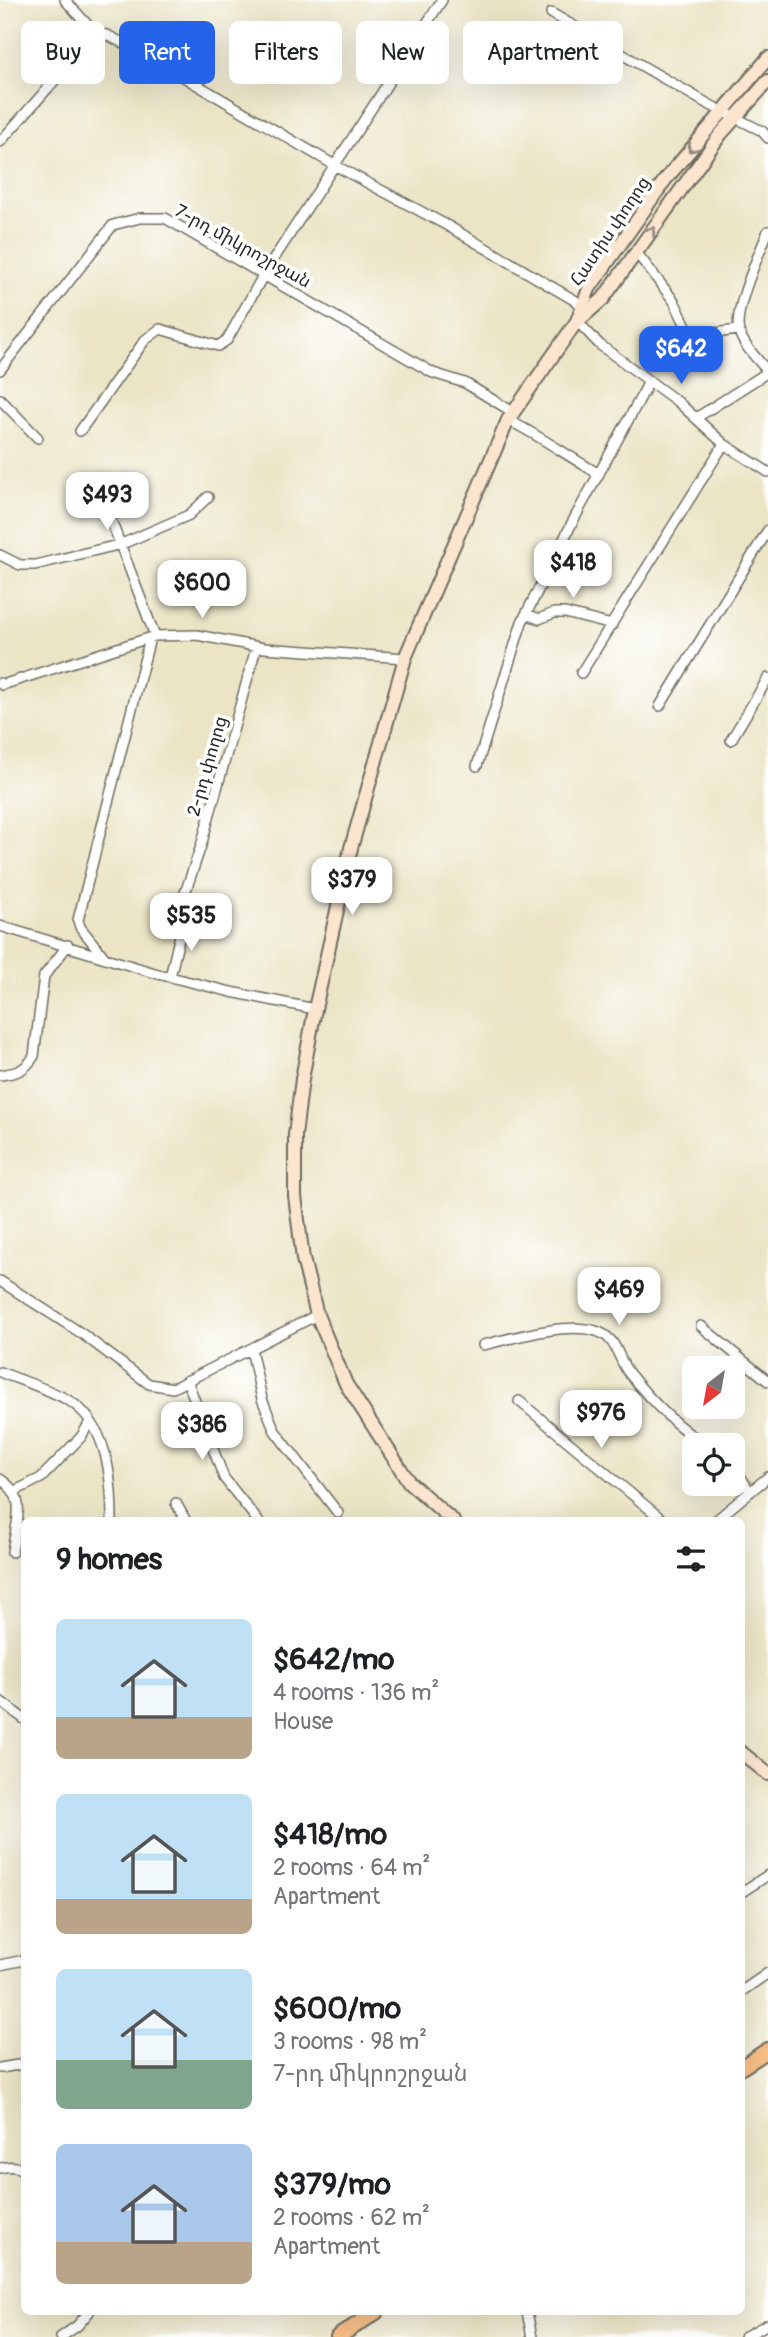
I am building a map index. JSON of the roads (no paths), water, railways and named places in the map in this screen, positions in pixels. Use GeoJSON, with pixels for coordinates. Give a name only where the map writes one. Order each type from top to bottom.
{"type":"FeatureCollection","features":[{"type":"Feature","properties":{"kind":"main road","name":"Հատիս փողոց"},"geometry":{"type":"LineString","coordinates":[[587,308],[589,289],[665,180],[768,58]]}},
{"type":"Feature","properties":{"kind":"main road","name":"Հատիս փողոց"},"geometry":{"type":"LineString","coordinates":[[448,1517],[409,1482],[346,1384],[317,1315],[303,1259],[295,1196],[295,1135],[315,1009],[351,848],[405,658],[510,416],[587,308],[603,299],[720,135],[768,81]]}},
{"type":"Feature","properties":{"kind":"main road"},"geometry":{"type":"LineString","coordinates":[[745,1755],[768,1774]]}},
{"type":"Feature","properties":{"kind":"main road"},"geometry":{"type":"LineString","coordinates":[[745,2065],[768,2050]]}},
{"type":"Feature","properties":{"kind":"main road"},"geometry":{"type":"LineString","coordinates":[[338,2337],[371,2315]]}},
{"type":"Feature","properties":{"kind":"street"},"geometry":{"type":"LineString","coordinates":[[65,0],[84,21]]}},
{"type":"Feature","properties":{"kind":"street"},"geometry":{"type":"LineString","coordinates":[[80,431],[145,340],[160,329],[218,346],[227,340],[264,274],[442,0]]}},
{"type":"Feature","properties":{"kind":"street"},"geometry":{"type":"LineString","coordinates":[[551,13],[762,131],[768,138]]}},
{"type":"Feature","properties":{"kind":"street"},"geometry":{"type":"LineString","coordinates":[[105,34],[146,55],[336,166],[448,226],[587,308]]}},
{"type":"Feature","properties":{"kind":"street"},"geometry":{"type":"LineString","coordinates":[[0,142],[52,84]]}},
{"type":"Feature","properties":{"kind":"street","name":"7-րդ միկրոշրջան"},"geometry":{"type":"LineString","coordinates":[[0,370],[113,225],[140,218],[164,218],[433,373],[465,383],[559,452],[599,474]]}},
{"type":"Feature","properties":{"kind":"street"},"geometry":{"type":"LineString","coordinates":[[695,418],[768,372],[738,330],[742,298],[768,231]]}},
{"type":"Feature","properties":{"kind":"street"},"geometry":{"type":"LineString","coordinates":[[636,252],[674,301],[691,337],[738,330]]}},
{"type":"Feature","properties":{"kind":"street"},"geometry":{"type":"LineString","coordinates":[[577,321],[600,345],[695,418],[724,444],[768,472]]}},
{"type":"Feature","properties":{"kind":"street"},"geometry":{"type":"LineString","coordinates":[[477,766],[526,614],[649,382]]}},
{"type":"Feature","properties":{"kind":"street"},"geometry":{"type":"LineString","coordinates":[[0,399],[38,438]]}},
{"type":"Feature","properties":{"kind":"street"},"geometry":{"type":"LineString","coordinates":[[582,673],[724,444]]}},
{"type":"Feature","properties":{"kind":"street"},"geometry":{"type":"LineString","coordinates":[[96,478],[122,544],[153,637],[78,920],[80,927],[105,958]]}},
{"type":"Feature","properties":{"kind":"street"},"geometry":{"type":"LineString","coordinates":[[0,555],[20,565],[35,565],[122,544],[189,515],[208,497]]}},
{"type":"Feature","properties":{"kind":"street"},"geometry":{"type":"LineString","coordinates":[[660,706],[768,530]]}},
{"type":"Feature","properties":{"kind":"street"},"geometry":{"type":"LineString","coordinates":[[526,614],[539,619],[554,613],[565,613],[611,625]]}},
{"type":"Feature","properties":{"kind":"street"},"geometry":{"type":"LineString","coordinates":[[1,685],[153,637],[197,635],[256,648],[405,658]]}},
{"type":"Feature","properties":{"kind":"street","name":"2-րդ փողոց"},"geometry":{"type":"LineString","coordinates":[[185,893],[201,846],[256,648]]}},
{"type":"Feature","properties":{"kind":"street"},"geometry":{"type":"LineString","coordinates":[[731,740],[768,678]]}},
{"type":"Feature","properties":{"kind":"street"},"geometry":{"type":"LineString","coordinates":[[170,977],[183,922]]}},
{"type":"Feature","properties":{"kind":"street"},"geometry":{"type":"LineString","coordinates":[[0,926],[170,977],[315,1009]]}},
{"type":"Feature","properties":{"kind":"street"},"geometry":{"type":"LineString","coordinates":[[0,1075],[18,1072],[28,1065],[34,1056],[44,976],[68,945]]}},
{"type":"Feature","properties":{"kind":"street"},"geometry":{"type":"LineString","coordinates":[[0,1281],[81,1333],[149,1384],[173,1388],[317,1315]]}},
{"type":"Feature","properties":{"kind":"street"},"geometry":{"type":"LineString","coordinates":[[701,1326],[768,1381]]}},
{"type":"Feature","properties":{"kind":"street"},"geometry":{"type":"LineString","coordinates":[[483,1345],[567,1329],[596,1331],[610,1339],[626,1370],[669,1417],[688,1433]]}},
{"type":"Feature","properties":{"kind":"street"},"geometry":{"type":"LineString","coordinates":[[251,1349],[262,1399],[275,1431],[338,1513]]}},
{"type":"Feature","properties":{"kind":"street"},"geometry":{"type":"LineString","coordinates":[[0,1372],[68,1399],[90,1422],[103,1445],[112,1492],[112,1517]]}},
{"type":"Feature","properties":{"kind":"street"},"geometry":{"type":"LineString","coordinates":[[187,1380],[224,1478],[255,1517]]}},
{"type":"Feature","properties":{"kind":"street"},"geometry":{"type":"LineString","coordinates":[[519,1401],[659,1517]]}},
{"type":"Feature","properties":{"kind":"street"},"geometry":{"type":"LineString","coordinates":[[15,1491],[41,1478],[81,1437],[90,1422]]}},
{"type":"Feature","properties":{"kind":"street"},"geometry":{"type":"LineString","coordinates":[[720,1517],[768,1477]]}},
{"type":"Feature","properties":{"kind":"street"},"geometry":{"type":"LineString","coordinates":[[0,1479],[12,1486],[19,1497],[12,1552]]}},
{"type":"Feature","properties":{"kind":"street"},"geometry":{"type":"LineString","coordinates":[[745,1484],[750,1492]]}},
{"type":"Feature","properties":{"kind":"street"},"geometry":{"type":"LineString","coordinates":[[176,1503],[184,1517]]}},
{"type":"Feature","properties":{"kind":"street"},"geometry":{"type":"LineString","coordinates":[[0,1701],[21,1717]]}},
{"type":"Feature","properties":{"kind":"street"},"geometry":{"type":"LineString","coordinates":[[745,1890],[768,1875]]}},
{"type":"Feature","properties":{"kind":"street"},"geometry":{"type":"LineString","coordinates":[[0,1965],[21,1962]]}},
{"type":"Feature","properties":{"kind":"street"},"geometry":{"type":"LineString","coordinates":[[745,1989],[768,1973]]}},
{"type":"Feature","properties":{"kind":"street"},"geometry":{"type":"LineString","coordinates":[[0,2068],[21,2064]]}},
{"type":"Feature","properties":{"kind":"street"},"geometry":{"type":"LineString","coordinates":[[0,2168],[11,2166],[21,2169]]}},
{"type":"Feature","properties":{"kind":"street"},"geometry":{"type":"LineString","coordinates":[[61,2337],[77,2326],[86,2315]]}},
{"type":"Feature","properties":{"kind":"street"},"geometry":{"type":"LineString","coordinates":[[528,2315],[532,2337]]}},
{"type":"Feature","properties":{"kind":"street"},"geometry":{"type":"LineString","coordinates":[[744,2337],[768,2324]]}}]}
